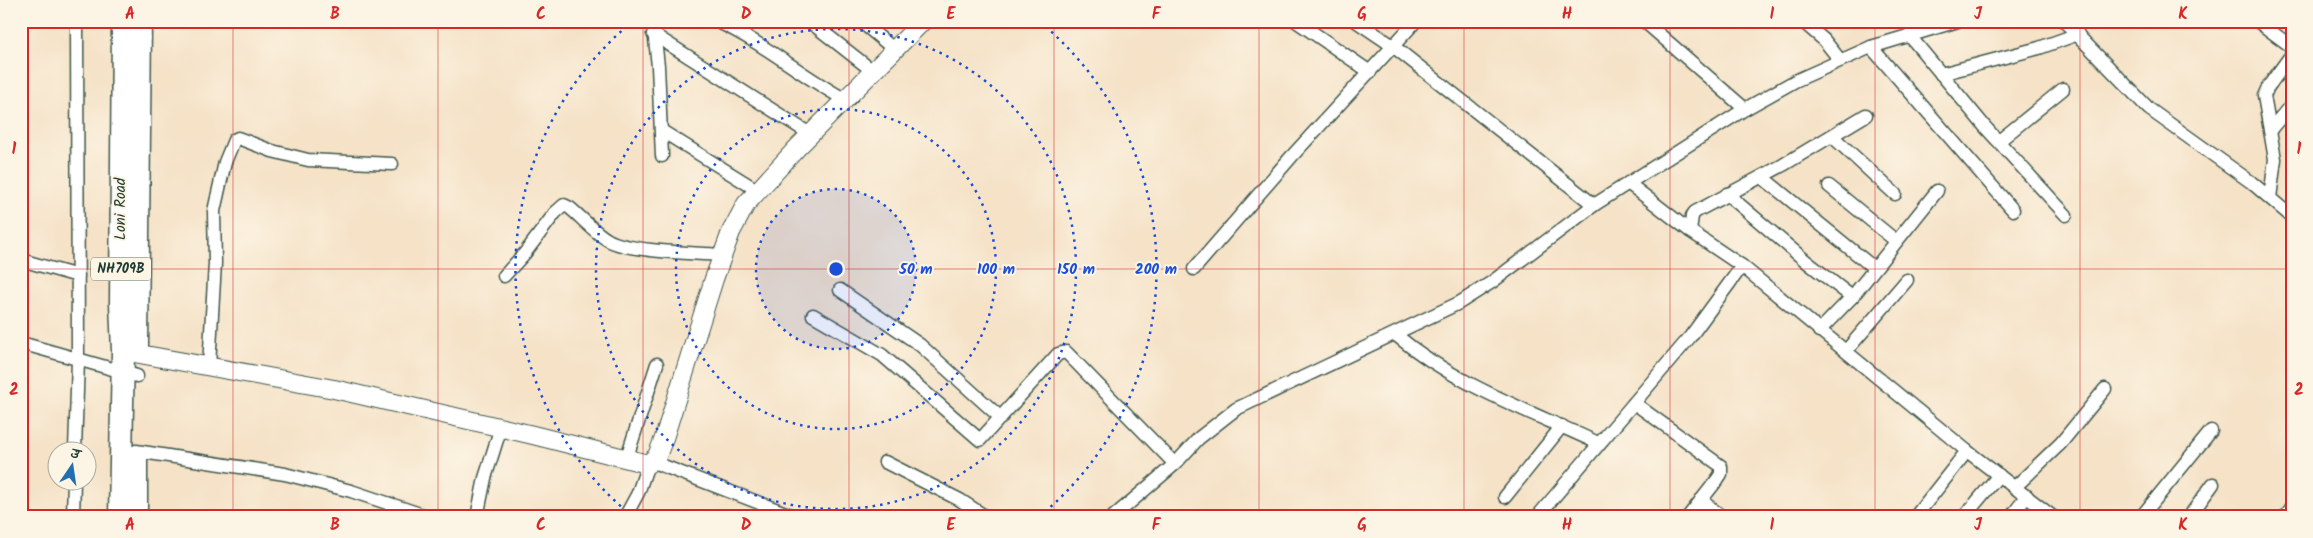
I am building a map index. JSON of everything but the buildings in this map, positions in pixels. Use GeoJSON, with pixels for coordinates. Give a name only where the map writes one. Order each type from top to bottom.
{"type":"FeatureCollection","features":[{"type":"Feature","properties":{"kind":"highway","name":"Loni Road"},"geometry":{"type":"LineString","coordinates":[[120,517],[130,352],[131,25]]}},
{"type":"Feature","properties":{"kind":"highway","name":"Loni Road"},"geometry":{"type":"LineString","coordinates":[[129,375],[136,451],[136,517]]}},
{"type":"Feature","properties":{"kind":"street"},"geometry":{"type":"LineString","coordinates":[[75,440],[78,360],[77,21]]}},
{"type":"Feature","properties":{"kind":"street"},"geometry":{"type":"LineString","coordinates":[[653,21],[658,66],[662,156]]}},
{"type":"Feature","properties":{"kind":"street"},"geometry":{"type":"LineString","coordinates":[[716,21],[752,40],[814,83],[846,100]]}},
{"type":"Feature","properties":{"kind":"street"},"geometry":{"type":"LineString","coordinates":[[809,21],[874,72]]}},
{"type":"Feature","properties":{"kind":"street"},"geometry":{"type":"LineString","coordinates":[[860,21],[894,50]]}},
{"type":"Feature","properties":{"kind":"street"},"geometry":{"type":"LineString","coordinates":[[1296,21],[1370,72]]}},
{"type":"Feature","properties":{"kind":"street"},"geometry":{"type":"LineString","coordinates":[[1356,21],[1393,46],[1594,204]]}},
{"type":"Feature","properties":{"kind":"street"},"geometry":{"type":"LineString","coordinates":[[1644,21],[1745,108]]}},
{"type":"Feature","properties":{"kind":"street"},"geometry":{"type":"LineString","coordinates":[[1802,21],[1824,40],[1840,60]]}},
{"type":"Feature","properties":{"kind":"street"},"geometry":{"type":"LineString","coordinates":[[1113,517],[1176,464],[1199,438],[1236,409],[1396,335],[1459,303],[1492,282],[1594,204],[1745,108],[1795,81],[1871,47],[1958,21]]}},
{"type":"Feature","properties":{"kind":"street"},"geometry":{"type":"LineString","coordinates":[[2064,21],[2149,109],[2234,170],[2291,215]]}},
{"type":"Feature","properties":{"kind":"street"},"geometry":{"type":"LineString","coordinates":[[2257,21],[2292,47]]}},
{"type":"Feature","properties":{"kind":"street"},"geometry":{"type":"LineString","coordinates":[[625,517],[638,493],[650,463],[657,456],[664,438],[723,255],[739,216],[757,190],[810,134],[874,72],[919,22]]}},
{"type":"Feature","properties":{"kind":"street"},"geometry":{"type":"LineString","coordinates":[[1194,269],[1292,156],[1415,22]]}},
{"type":"Feature","properties":{"kind":"street"},"geometry":{"type":"LineString","coordinates":[[653,34],[810,134]]}},
{"type":"Feature","properties":{"kind":"street"},"geometry":{"type":"LineString","coordinates":[[1941,74],[2040,48],[2078,34]]}},
{"type":"Feature","properties":{"kind":"street"},"geometry":{"type":"LineString","coordinates":[[1909,35],[1999,141],[2066,215]]}},
{"type":"Feature","properties":{"kind":"street"},"geometry":{"type":"LineString","coordinates":[[1871,47],[2013,210]]}},
{"type":"Feature","properties":{"kind":"street"},"geometry":{"type":"LineString","coordinates":[[2270,198],[2275,159],[2264,96],[2268,87],[2292,54]]}},
{"type":"Feature","properties":{"kind":"street"},"geometry":{"type":"LineString","coordinates":[[1999,141],[2063,89]]}},
{"type":"Feature","properties":{"kind":"street"},"geometry":{"type":"LineString","coordinates":[[2270,130],[2292,104]]}},
{"type":"Feature","properties":{"kind":"street"},"geometry":{"type":"LineString","coordinates":[[1690,232],[1692,216],[1695,212],[1762,177],[1866,115]]}},
{"type":"Feature","properties":{"kind":"street"},"geometry":{"type":"LineString","coordinates":[[662,131],[757,190]]}},
{"type":"Feature","properties":{"kind":"street"},"geometry":{"type":"LineString","coordinates":[[1832,136],[1895,194]]}},
{"type":"Feature","properties":{"kind":"street"},"geometry":{"type":"LineString","coordinates":[[209,366],[214,263],[214,211],[225,162],[234,140],[238,138],[272,151],[308,160],[392,164]]}},
{"type":"Feature","properties":{"kind":"street"},"geometry":{"type":"LineString","coordinates":[[1762,177],[1874,268]]}},
{"type":"Feature","properties":{"kind":"street"},"geometry":{"type":"LineString","coordinates":[[1628,183],[1690,232],[1742,266],[1967,451],[2053,517]]}},
{"type":"Feature","properties":{"kind":"street"},"geometry":{"type":"LineString","coordinates":[[1830,186],[1896,241]]}},
{"type":"Feature","properties":{"kind":"street"},"geometry":{"type":"LineString","coordinates":[[1819,331],[1852,297],[1937,191]]}},
{"type":"Feature","properties":{"kind":"street"},"geometry":{"type":"LineString","coordinates":[[1727,194],[1807,262],[1852,297]]}},
{"type":"Feature","properties":{"kind":"street"},"geometry":{"type":"LineString","coordinates":[[504,276],[525,254],[555,213],[564,205],[606,239],[615,243],[653,250],[723,255]]}},
{"type":"Feature","properties":{"kind":"street"},"geometry":{"type":"LineString","coordinates":[[21,260],[78,276]]}},
{"type":"Feature","properties":{"kind":"street"},"geometry":{"type":"LineString","coordinates":[[1537,517],[1690,337],[1742,266]]}},
{"type":"Feature","properties":{"kind":"street"},"geometry":{"type":"LineString","coordinates":[[1846,351],[1907,280]]}},
{"type":"Feature","properties":{"kind":"street"},"geometry":{"type":"LineString","coordinates":[[840,290],[920,345],[1001,418]]}},
{"type":"Feature","properties":{"kind":"street"},"geometry":{"type":"LineString","coordinates":[[813,315],[882,355],[980,440],[1058,354],[1066,352],[1176,464]]}},
{"type":"Feature","properties":{"kind":"street"},"geometry":{"type":"LineString","coordinates":[[1396,335],[1415,352],[1448,372],[1600,444]]}},
{"type":"Feature","properties":{"kind":"street"},"geometry":{"type":"LineString","coordinates":[[21,342],[129,375]]}},
{"type":"Feature","properties":{"kind":"street"},"geometry":{"type":"LineString","coordinates":[[130,352],[334,389],[502,427],[626,460],[650,463],[796,517]]}},
{"type":"Feature","properties":{"kind":"street"},"geometry":{"type":"LineString","coordinates":[[626,460],[657,364]]}},
{"type":"Feature","properties":{"kind":"street"},"geometry":{"type":"LineString","coordinates":[[2015,487],[2061,442],[2105,389]]}},
{"type":"Feature","properties":{"kind":"street"},"geometry":{"type":"LineString","coordinates":[[1634,403],[1721,466],[1721,474],[1688,517]]}},
{"type":"Feature","properties":{"kind":"street"},"geometry":{"type":"LineString","coordinates":[[1505,497],[1562,426]]}},
{"type":"Feature","properties":{"kind":"street"},"geometry":{"type":"LineString","coordinates":[[477,517],[485,478],[502,427]]}},
{"type":"Feature","properties":{"kind":"street"},"geometry":{"type":"LineString","coordinates":[[2141,517],[2211,431]]}},
{"type":"Feature","properties":{"kind":"street"},"geometry":{"type":"LineString","coordinates":[[136,451],[285,474],[351,491],[429,517]]}},
{"type":"Feature","properties":{"kind":"street"},"geometry":{"type":"LineString","coordinates":[[1915,517],[1967,451]]}},
{"type":"Feature","properties":{"kind":"street"},"geometry":{"type":"LineString","coordinates":[[885,462],[960,500],[986,517]]}},
{"type":"Feature","properties":{"kind":"street"},"geometry":{"type":"LineString","coordinates":[[1964,517],[1999,475]]}},
{"type":"Feature","properties":{"kind":"street"},"geometry":{"type":"LineString","coordinates":[[2189,517],[2213,484]]}},
{"type":"Feature","properties":{"kind":"street"},"geometry":{"type":"LineString","coordinates":[[73,517],[74,490]]}},
{"type":"Feature","properties":{"kind":"street"},"geometry":{"type":"LineString","coordinates":[[2011,517],[2027,496]]}},
{"type":"Feature","properties":{"kind":"street"},"geometry":{"type":"LineString","coordinates":[[1701,500],[1722,517]]}},
{"type":"Feature","properties":{"kind":"street"},"geometry":{"type":"LineString","coordinates":[[2285,517],[2292,507]]}}]}
